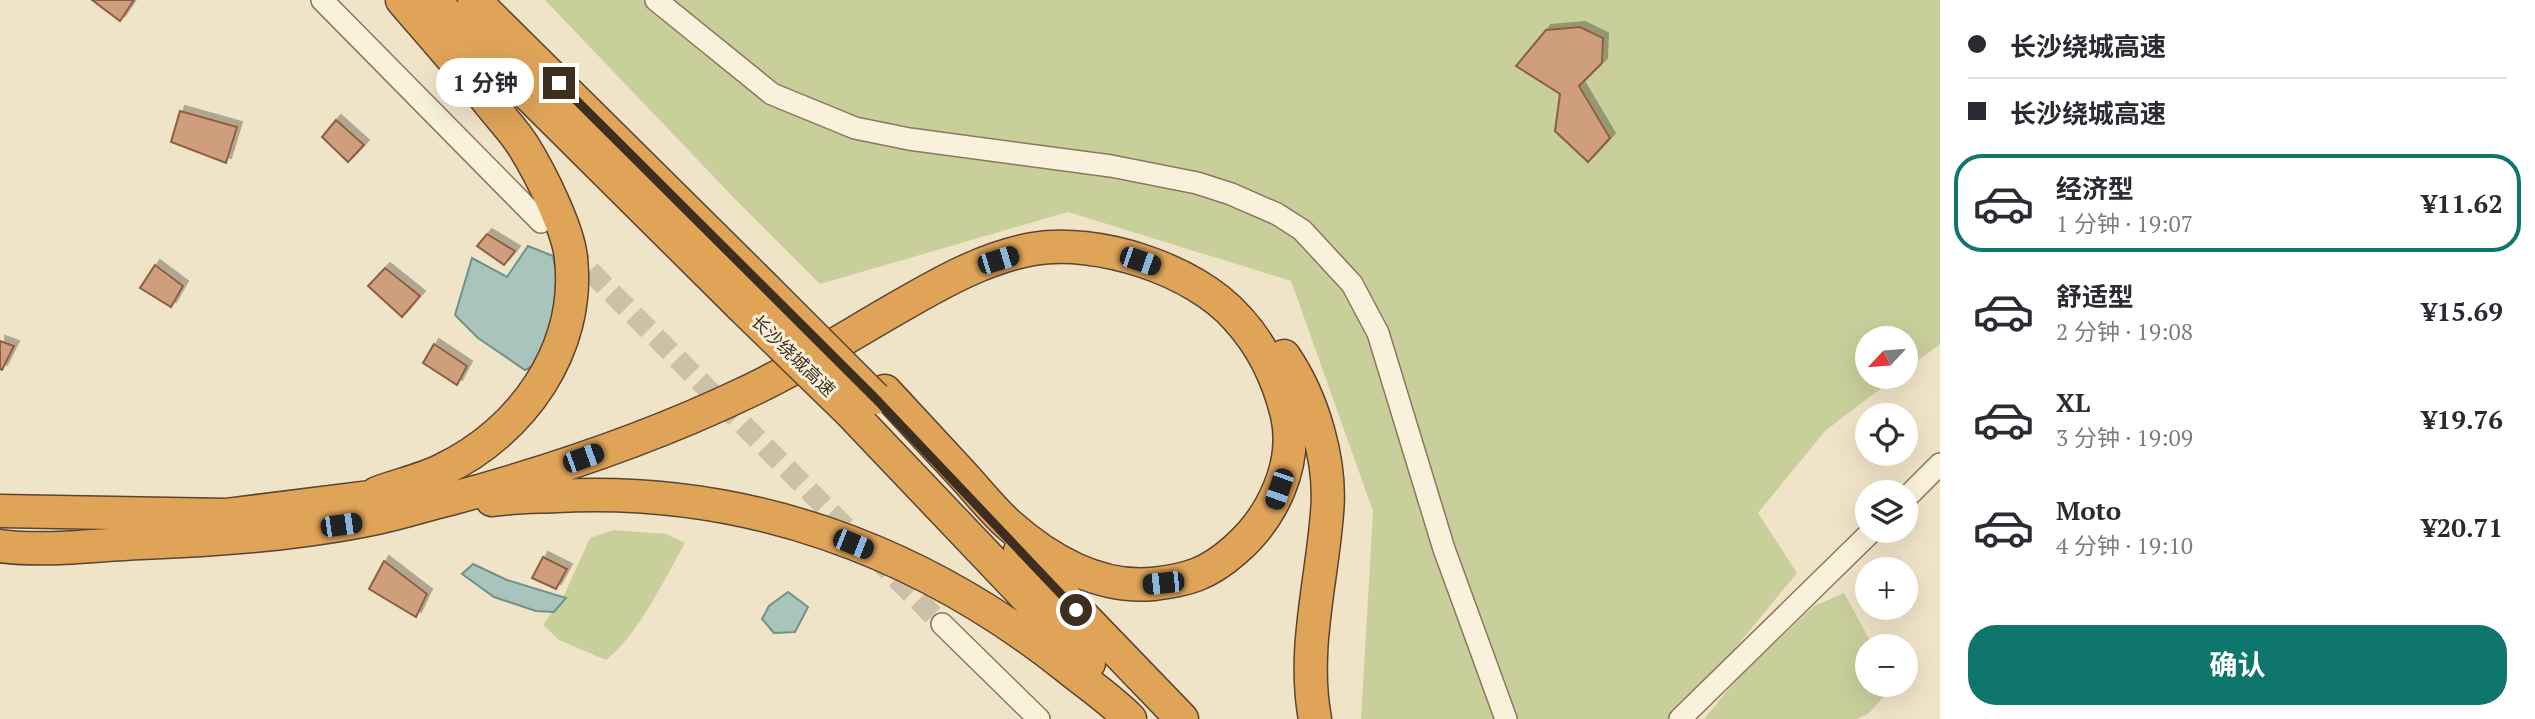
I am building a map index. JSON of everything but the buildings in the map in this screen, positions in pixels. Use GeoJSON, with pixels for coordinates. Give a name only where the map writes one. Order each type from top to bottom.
{"type":"FeatureCollection","features":[{"type":"Feature","properties":{"kind":"highway"},"geometry":{"type":"LineString","coordinates":[[355,500],[442,470],[485,444],[515,418],[540,385],[561,344],[572,299],[571,256],[552,200],[524,145],[402,0]]}},
{"type":"Feature","properties":{"kind":"highway","name":"长沙绕城高速"},"geometry":{"type":"LineString","coordinates":[[433,0],[761,293],[1182,719]]}},
{"type":"Feature","properties":{"kind":"highway"},"geometry":{"type":"LineString","coordinates":[[0,546],[36,550],[245,539],[365,521],[547,471],[657,431],[748,392],[951,277],[1035,249],[1077,248],[1116,253],[1164,269],[1197,286],[1234,314],[1262,349],[1280,387],[1290,429],[1285,471],[1273,506],[1249,539],[1221,563],[1185,580],[1140,585],[1103,581],[1060,562],[1008,524],[869,400],[761,293],[625,148],[474,0]]}},
{"type":"Feature","properties":{"kind":"highway"},"geometry":{"type":"LineString","coordinates":[[0,511],[226,515],[355,500],[436,487],[511,467],[596,439],[679,406],[762,369],[942,267],[990,248],[1034,237],[1074,234],[1128,240],[1183,261],[1227,290],[1263,325],[1294,370],[1312,411],[1324,456],[1328,509],[1310,648],[1311,698],[1315,719]]}},
{"type":"Feature","properties":{"kind":"highway","name":"长沙绕城高速"},"geometry":{"type":"LineString","coordinates":[[869,400],[1060,633],[1145,719]]}},
{"type":"Feature","properties":{"kind":"highway"},"geometry":{"type":"LineString","coordinates":[[387,515],[503,499],[590,494],[667,497],[752,511],[827,533],[904,564],[970,599],[1041,647],[1130,719]]}},
{"type":"Feature","properties":{"kind":"street"},"geometry":{"type":"LineString","coordinates":[[322,0],[541,222]]}},
{"type":"Feature","properties":{"kind":"street"},"geometry":{"type":"LineString","coordinates":[[656,0],[772,94],[855,128],[909,139],[1111,166],[1197,183],[1277,214],[1302,230],[1352,284],[1378,333],[1444,549],[1506,719]]}},
{"type":"Feature","properties":{"kind":"street"},"geometry":{"type":"LineString","coordinates":[[1918,486],[1940,464]]}},
{"type":"Feature","properties":{"kind":"street"},"geometry":{"type":"LineString","coordinates":[[1680,719],[1860,543]]}},
{"type":"Feature","properties":{"kind":"street"},"geometry":{"type":"LineString","coordinates":[[942,624],[1039,719]]}},
{"type":"Feature","properties":{"kind":"green space"},"geometry":{"type":"Polygon","coordinates":[[[545,0],[1940,0],[1940,344],[1918,361],[1918,326],[1855,326],[1855,389],[1880,389],[1862,403],[1855,403],[1855,408],[1825,431],[1758,513],[1797,573],[1677,719],[1361,719],[1373,511],[1291,281],[1068,212],[820,284],[545,0]]]}},
{"type":"Feature","properties":{"kind":"green space"},"geometry":{"type":"Polygon","coordinates":[[[613,530],[666,534],[685,543],[640,621],[606,660],[559,640],[543,625],[565,593],[590,538],[613,530]]]}},
{"type":"Feature","properties":{"kind":"green space"},"geometry":{"type":"Polygon","coordinates":[[[1844,593],[1855,613],[1855,620],[1859,620],[1866,634],[1855,634],[1855,697],[1884,697],[1868,714],[1857,719],[1704,719],[1738,678],[1814,606],[1844,593]]]}},
{"type":"Feature","properties":{"kind":"water"},"geometry":{"type":"Polygon","coordinates":[[[528,246],[553,256],[559,287],[550,335],[538,364],[525,370],[478,338],[455,315],[472,258],[507,277],[528,246]]]}},
{"type":"Feature","properties":{"kind":"water"},"geometry":{"type":"Polygon","coordinates":[[[473,564],[507,580],[566,598],[554,612],[536,611],[494,597],[462,574],[473,564]]]}},
{"type":"Feature","properties":{"kind":"water"},"geometry":{"type":"Polygon","coordinates":[[[788,592],[808,607],[795,632],[774,633],[762,619],[769,606],[788,592]]]}},
{"type":"Feature","properties":{"kind":"tunnel"},"geometry":{"type":"LineString","coordinates":[[568,249],[942,624]]}},
{"type":"Feature","properties":{"kind":"route"},"geometry":{"type":"LineString","coordinates":[[559,83],[875,398],[1076,610]]}}]}
